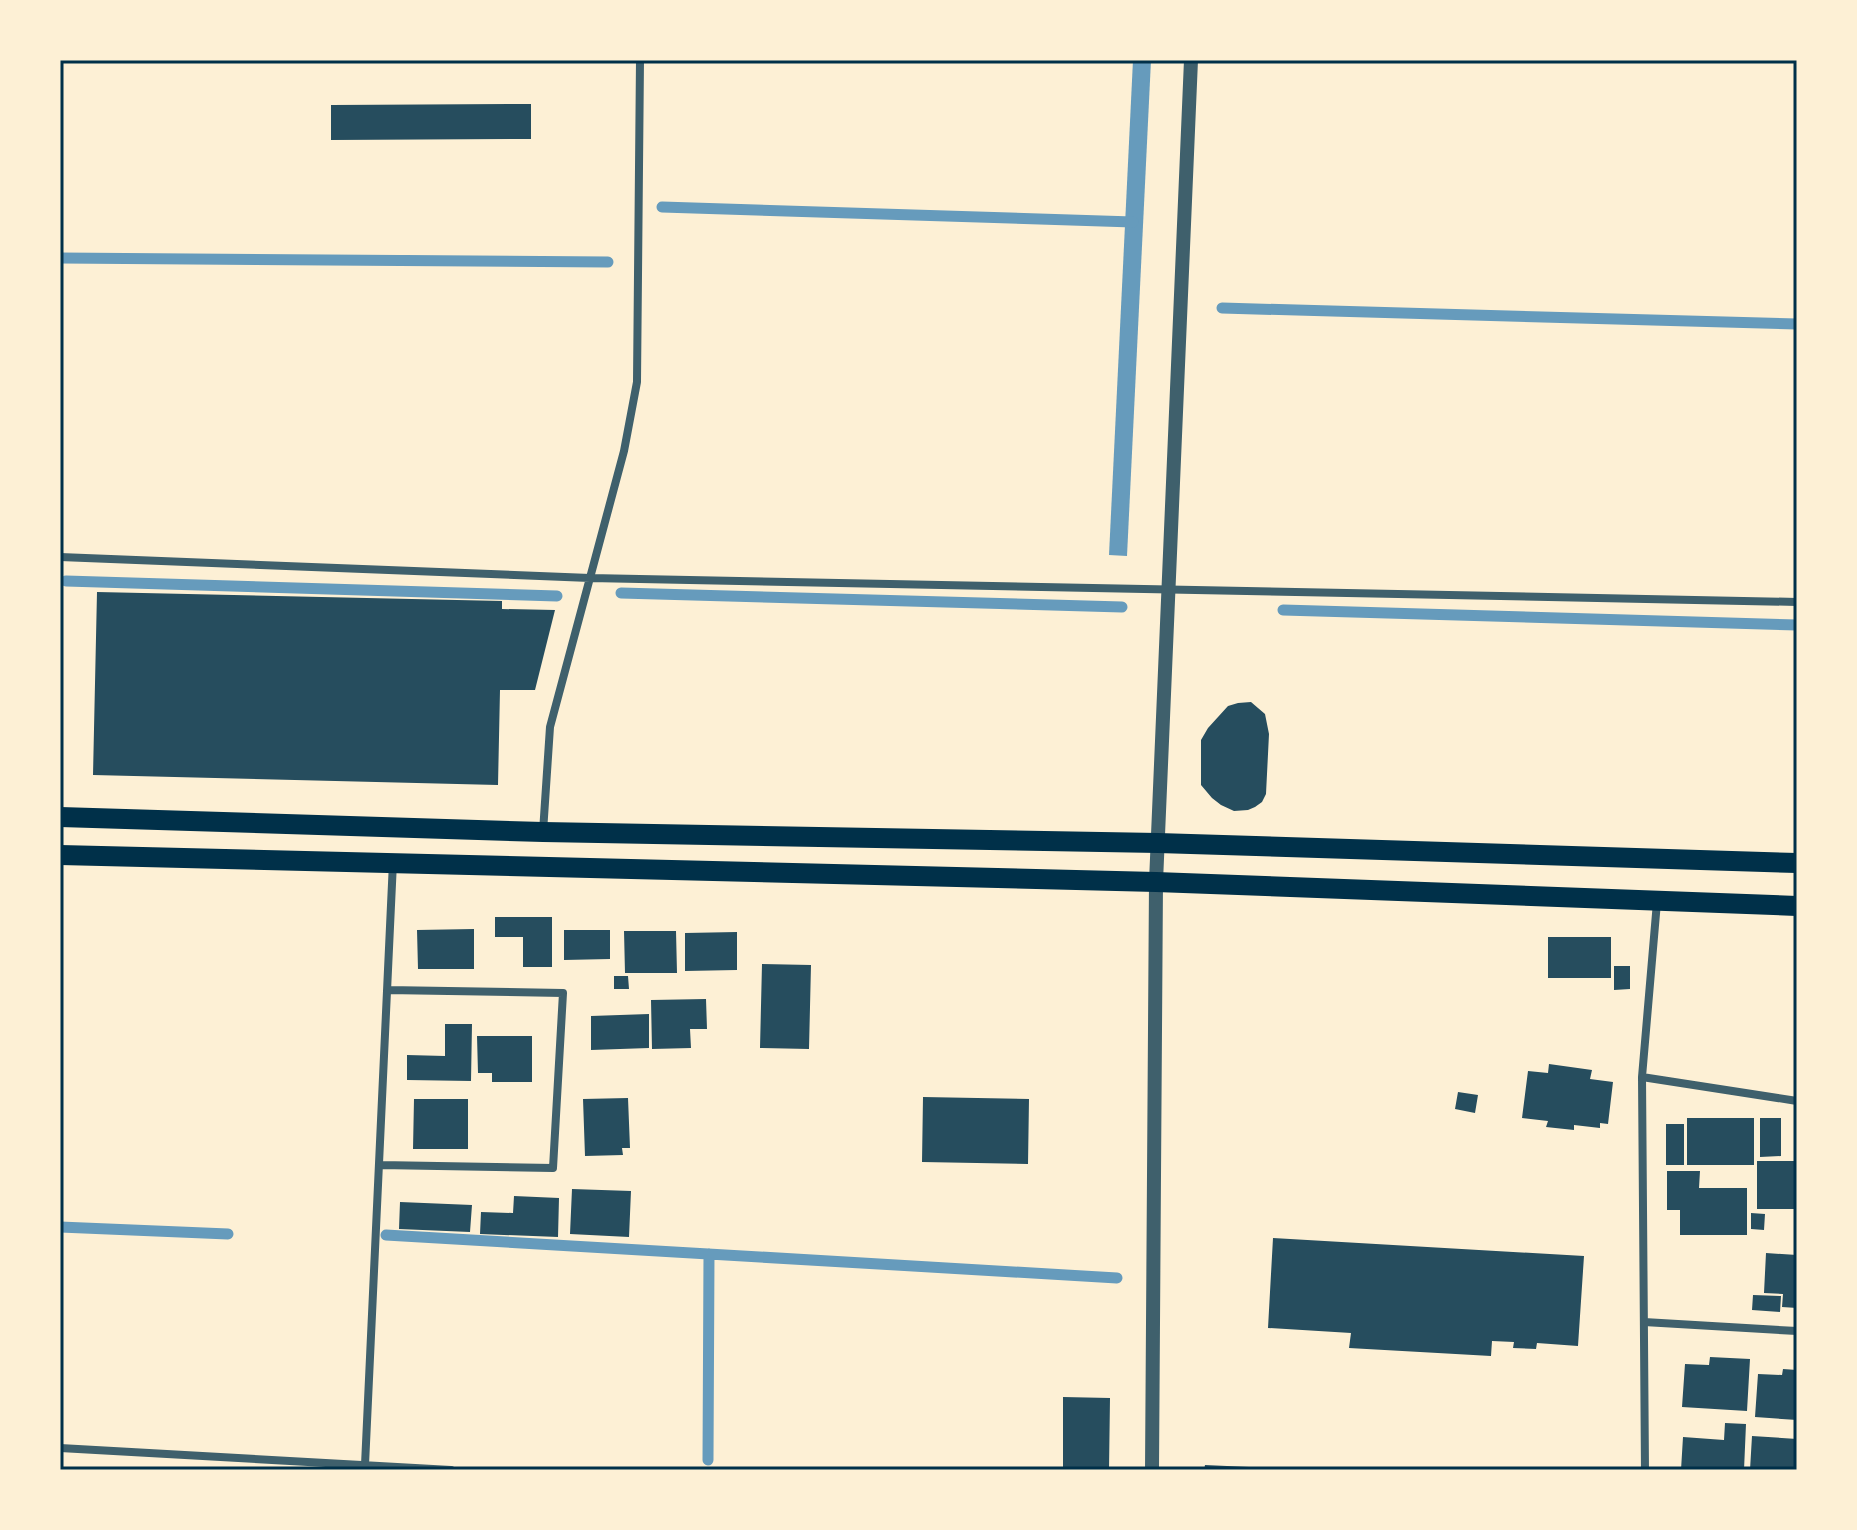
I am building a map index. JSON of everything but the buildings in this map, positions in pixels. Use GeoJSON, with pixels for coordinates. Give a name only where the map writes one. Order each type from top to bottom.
{"type":"FeatureCollection","features":[{"type":"Feature","properties":{"kind":"main road"},"geometry":{"type":"LineString","coordinates":[[60,817],[543,832],[1158,843],[1797,863]]}},
{"type":"Feature","properties":{"kind":"main road"},"geometry":{"type":"LineString","coordinates":[[60,855],[1156,882],[1797,906]]}},
{"type":"Feature","properties":{"kind":"street"},"geometry":{"type":"LineString","coordinates":[[543,832],[550,727],[624,451],[637,382],[640,60]]}},
{"type":"Feature","properties":{"kind":"street"},"geometry":{"type":"LineString","coordinates":[[1152,1470],[1156,882],[1191,60]]}},
{"type":"Feature","properties":{"kind":"street"},"geometry":{"type":"LineString","coordinates":[[60,557],[590,578],[1797,602]]}},
{"type":"Feature","properties":{"kind":"street"},"geometry":{"type":"LineString","coordinates":[[365,1465],[393,862]]}},
{"type":"Feature","properties":{"kind":"street"},"geometry":{"type":"LineString","coordinates":[[1645,1470],[1642,1077],[1657,901]]}},
{"type":"Feature","properties":{"kind":"street"},"geometry":{"type":"LineString","coordinates":[[380,1165],[553,1168],[563,993],[387,990]]}},
{"type":"Feature","properties":{"kind":"street"},"geometry":{"type":"LineString","coordinates":[[1642,1077],[1797,1101]]}},
{"type":"Feature","properties":{"kind":"street"},"geometry":{"type":"LineString","coordinates":[[1644,1322],[1797,1331]]}},
{"type":"Feature","properties":{"kind":"street"},"geometry":{"type":"LineString","coordinates":[[60,1448],[451,1470]]}},
{"type":"Feature","properties":{"kind":"water"},"geometry":{"type":"Polygon","coordinates":[[[1133,60],[1151,60],[1127,556],[1109,555],[1133,60]]]}},
{"type":"Feature","properties":{"kind":"waterway"},"geometry":{"type":"LineString","coordinates":[[662,207],[1133,222]]}},
{"type":"Feature","properties":{"kind":"waterway"},"geometry":{"type":"LineString","coordinates":[[60,258],[608,262]]}},
{"type":"Feature","properties":{"kind":"waterway"},"geometry":{"type":"LineString","coordinates":[[1222,308],[1797,324]]}},
{"type":"Feature","properties":{"kind":"waterway"},"geometry":{"type":"LineString","coordinates":[[66,581],[557,596]]}},
{"type":"Feature","properties":{"kind":"waterway"},"geometry":{"type":"LineString","coordinates":[[621,593],[1122,607]]}},
{"type":"Feature","properties":{"kind":"waterway"},"geometry":{"type":"LineString","coordinates":[[1283,610],[1797,625]]}},
{"type":"Feature","properties":{"kind":"waterway"},"geometry":{"type":"LineString","coordinates":[[60,1227],[228,1234]]}},
{"type":"Feature","properties":{"kind":"waterway"},"geometry":{"type":"LineString","coordinates":[[386,1235],[1117,1278]]}},
{"type":"Feature","properties":{"kind":"waterway"},"geometry":{"type":"LineString","coordinates":[[708,1460],[709,1254]]}}]}
